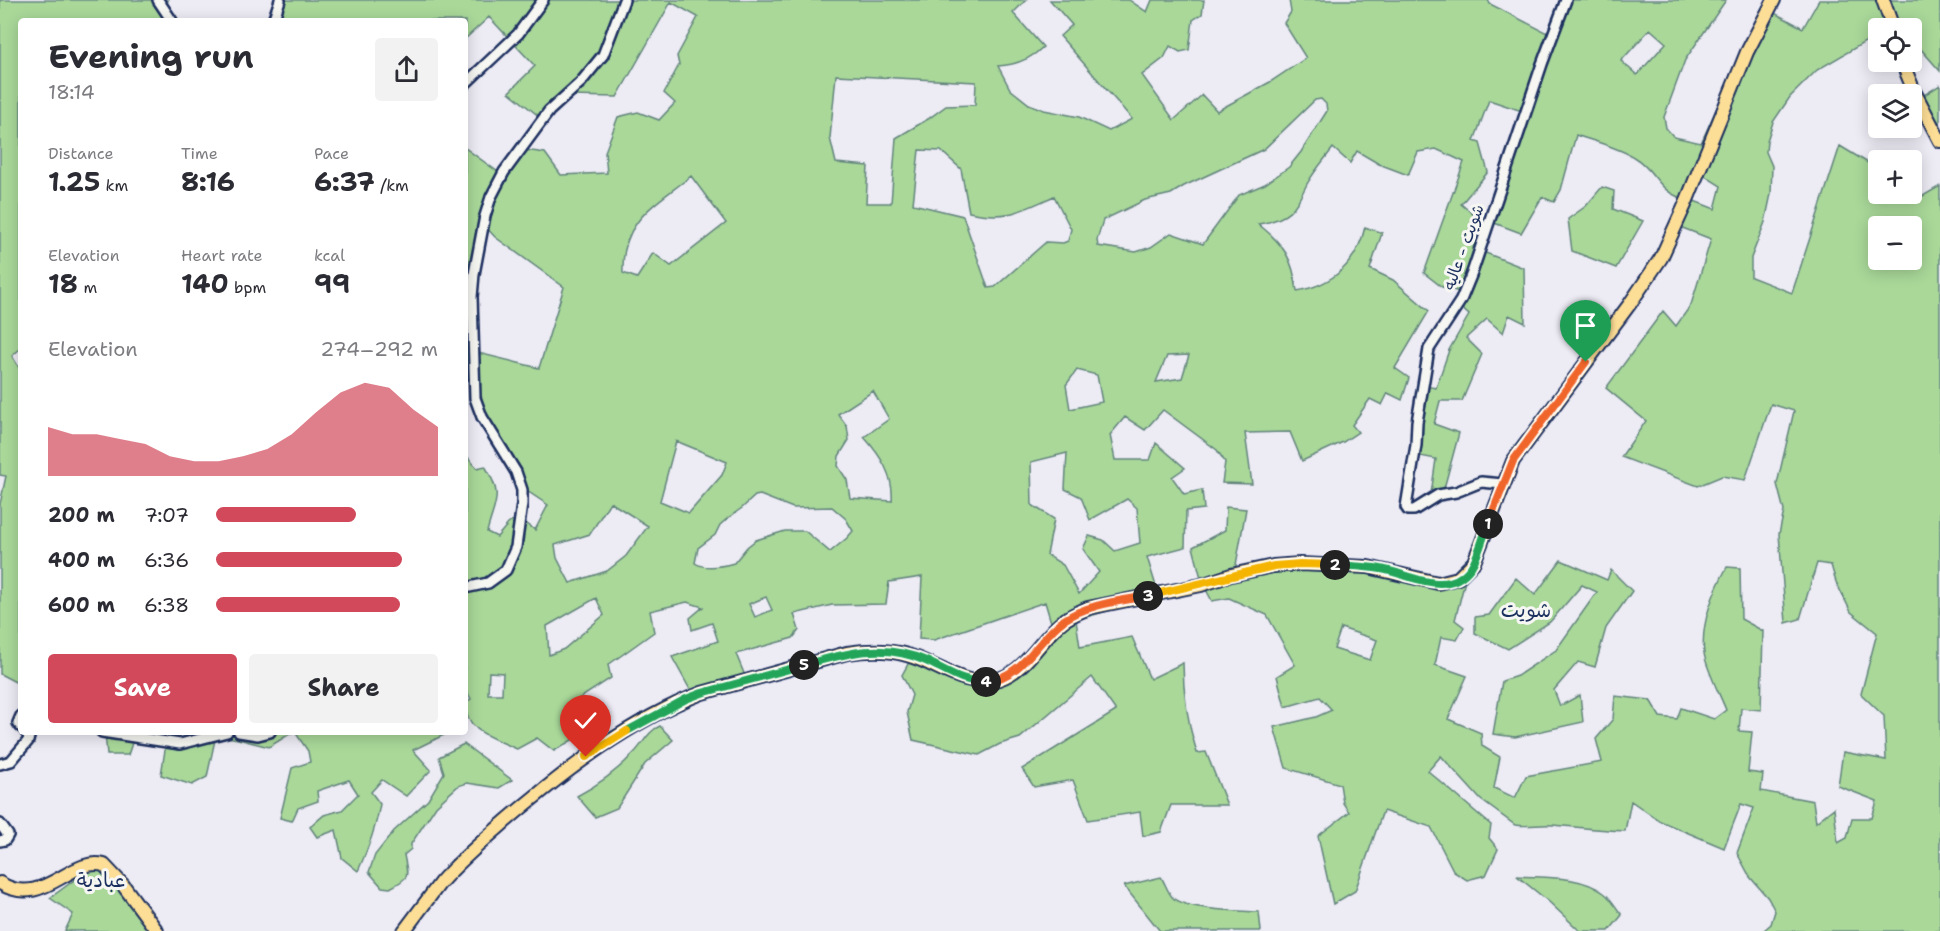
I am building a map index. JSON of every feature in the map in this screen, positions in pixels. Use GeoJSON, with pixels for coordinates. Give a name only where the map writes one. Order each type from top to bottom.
{"type":"FeatureCollection","features":[{"type":"Feature","properties":{"kind":"main road"},"geometry":{"type":"LineString","coordinates":[[405,931],[441,882],[554,781],[634,726],[686,699],[718,688],[847,653],[865,651],[904,654],[971,681],[998,680],[1021,666],[1054,630],[1076,613],[1088,608],[1193,587],[1274,566],[1300,564],[1368,567],[1396,572],[1431,583],[1458,578],[1471,567],[1513,461],[1629,305],[1661,258],[1747,52],[1774,0]]}},
{"type":"Feature","properties":{"kind":"main road"},"geometry":{"type":"LineString","coordinates":[[1883,0],[1889,18]]}},
{"type":"Feature","properties":{"kind":"main road"},"geometry":{"type":"LineString","coordinates":[[1906,72],[1940,141]]}},
{"type":"Feature","properties":{"kind":"main road"},"geometry":{"type":"LineString","coordinates":[[0,883],[18,890],[35,889],[60,879],[87,864],[104,865],[123,885],[157,931]]}},
{"type":"Feature","properties":{"kind":"street"},"geometry":{"type":"LineString","coordinates":[[158,0],[170,18]]}},
{"type":"Feature","properties":{"kind":"street"},"geometry":{"type":"LineString","coordinates":[[274,18],[280,0]]}},
{"type":"Feature","properties":{"kind":"street"},"geometry":{"type":"LineString","coordinates":[[468,81],[511,42],[543,0]]}},
{"type":"Feature","properties":{"kind":"street"},"geometry":{"type":"LineString","coordinates":[[468,587],[488,583],[506,570],[516,547],[522,504],[522,490],[516,472],[482,417],[475,398],[472,297],[485,216],[491,197],[504,172],[549,111],[581,82],[603,55],[624,0]]}},
{"type":"Feature","properties":{"kind":"street","name":"شويت - عاليه"},"geometry":{"type":"LineString","coordinates":[[1503,484],[1481,482],[1456,492],[1438,495],[1414,510],[1408,510],[1406,507],[1429,349],[1457,306],[1467,283],[1566,0]]}},
{"type":"Feature","properties":{"kind":"street"},"geometry":{"type":"LineString","coordinates":[[0,764],[11,761],[28,741],[28,735]]}},
{"type":"Feature","properties":{"kind":"street"},"geometry":{"type":"LineString","coordinates":[[122,735],[180,744],[215,735]]}},
{"type":"Feature","properties":{"kind":"street"},"geometry":{"type":"LineString","coordinates":[[0,824],[8,835],[5,840],[0,841]]}},
{"type":"Feature","properties":{"kind":"green space"},"geometry":{"type":"Polygon","coordinates":[[[0,0],[168,0],[166,18],[18,18],[18,351],[12,356],[18,366],[18,683],[0,674],[0,504],[6,476],[0,475],[0,0]]]}},
{"type":"Feature","properties":{"kind":"green space"},"geometry":{"type":"Polygon","coordinates":[[[283,0],[1026,0],[1013,13],[1043,47],[1022,61],[998,66],[1010,89],[1029,104],[1044,110],[1079,117],[1109,131],[1132,119],[1060,36],[1072,25],[1050,0],[1129,0],[1147,12],[1152,0],[1204,0],[1202,14],[1193,20],[1189,50],[1180,52],[1170,46],[1164,58],[1142,75],[1174,120],[1202,95],[1217,111],[1270,82],[1306,58],[1284,23],[1291,12],[1289,0],[1488,0],[1490,4],[1547,33],[1560,0],[1726,0],[1685,60],[1664,117],[1666,128],[1674,137],[1701,143],[1765,8],[1803,28],[1819,0],[1940,0],[1940,71],[1922,50],[1922,18],[1868,18],[1868,40],[1817,70],[1790,97],[1773,122],[1767,141],[1766,152],[1772,166],[1771,194],[1765,222],[1751,258],[1751,277],[1792,293],[1840,146],[1868,163],[1868,204],[1922,204],[1922,195],[1940,186],[1940,931],[1763,931],[1771,924],[1775,911],[1768,898],[1750,877],[1737,853],[1754,808],[1741,804],[1724,848],[1660,821],[1631,801],[1625,831],[1553,825],[1515,825],[1481,800],[1441,756],[1428,771],[1491,825],[1489,838],[1498,849],[1486,875],[1467,880],[1454,872],[1431,827],[1383,811],[1355,891],[1333,904],[1318,836],[1349,812],[1343,803],[1340,784],[1286,768],[1274,727],[1316,717],[1332,710],[1320,697],[1285,707],[1277,676],[1295,665],[1267,615],[1229,598],[1212,601],[1202,582],[1193,547],[1225,530],[1226,507],[1246,509],[1234,576],[1280,566],[1383,568],[1440,582],[1467,573],[1455,620],[1464,627],[1457,640],[1441,637],[1435,665],[1467,676],[1448,719],[1481,733],[1482,746],[1500,757],[1494,788],[1515,798],[1526,776],[1602,762],[1596,739],[1613,719],[1615,696],[1650,700],[1660,717],[1677,719],[1681,708],[1714,719],[1726,710],[1710,674],[1703,642],[1706,619],[1713,597],[1727,567],[1740,568],[1741,619],[1763,631],[1761,710],[1741,708],[1739,731],[1752,732],[1748,772],[1763,774],[1761,791],[1813,801],[1816,822],[1834,808],[1838,843],[1847,838],[1852,818],[1872,818],[1877,801],[1838,786],[1843,752],[1886,760],[1884,716],[1861,694],[1877,633],[1851,612],[1836,582],[1831,565],[1817,563],[1800,619],[1786,623],[1779,534],[1784,511],[1777,484],[1794,411],[1771,404],[1745,480],[1722,476],[1698,486],[1621,457],[1646,421],[1606,388],[1663,311],[1676,326],[1691,305],[1711,239],[1680,227],[1689,199],[1715,209],[1721,186],[1694,169],[1682,198],[1662,186],[1635,158],[1576,135],[1561,190],[1554,202],[1542,197],[1521,233],[1489,221],[1522,111],[1489,100],[1474,141],[1480,143],[1488,172],[1461,204],[1474,215],[1467,238],[1476,241],[1473,248],[1524,268],[1525,323],[1509,315],[1503,333],[1487,319],[1466,338],[1482,354],[1462,401],[1440,401],[1434,424],[1459,433],[1443,492],[1431,494],[1436,459],[1410,454],[1425,386],[1436,388],[1449,350],[1469,315],[1461,308],[1467,294],[1442,287],[1424,273],[1464,162],[1436,149],[1418,152],[1408,175],[1379,164],[1357,151],[1350,163],[1333,148],[1290,212],[1269,222],[1258,224],[1286,253],[1293,270],[1297,291],[1322,284],[1342,270],[1356,251],[1365,227],[1382,233],[1370,269],[1393,280],[1429,311],[1395,368],[1409,378],[1402,400],[1388,393],[1382,405],[1370,399],[1352,425],[1358,432],[1343,442],[1302,461],[1290,432],[1245,433],[1252,484],[1222,483],[1225,462],[1217,450],[1163,410],[1145,430],[1125,417],[1110,435],[1115,460],[1150,460],[1156,443],[1185,468],[1172,477],[1184,494],[1202,490],[1204,509],[1186,511],[1185,547],[1147,557],[1159,596],[1076,620],[1080,647],[1132,637],[1150,679],[1183,663],[1187,709],[1197,753],[1206,752],[1227,805],[1171,805],[1161,832],[1143,836],[1140,812],[1088,820],[1073,780],[1034,787],[1022,769],[1116,711],[1092,677],[1020,738],[1000,744],[979,755],[913,740],[907,712],[912,695],[902,675],[912,657],[995,682],[1053,629],[1045,602],[934,640],[919,639],[922,577],[889,582],[886,604],[832,605],[794,614],[799,630],[793,638],[736,654],[748,683],[697,702],[672,657],[718,641],[712,623],[692,630],[690,618],[703,607],[687,602],[650,611],[654,632],[608,665],[611,678],[574,702],[590,729],[554,751],[537,738],[517,749],[482,733],[468,717],[468,701],[471,699],[468,693],[468,458],[477,468],[485,466],[496,492],[495,506],[487,532],[497,537],[508,524],[518,517],[535,530],[548,505],[524,489],[482,414],[475,380],[468,379],[468,150],[501,174],[525,150],[545,153],[561,175],[607,173],[605,152],[618,117],[638,112],[659,120],[675,103],[664,93],[679,65],[677,56],[698,17],[671,2],[617,97],[568,96],[540,117],[509,92],[535,66],[489,17],[468,36],[468,18],[276,18],[283,0]],[[1650,29],[1621,61],[1637,75],[1666,43],[1650,29]],[[836,75],[830,138],[836,163],[868,166],[866,203],[891,203],[896,138],[946,106],[975,105],[976,82],[836,75]],[[1321,99],[1315,100],[1264,149],[1171,194],[1145,200],[1103,220],[1097,240],[1098,246],[1136,252],[1151,247],[1171,233],[1203,244],[1239,195],[1265,184],[1289,167],[1301,152],[1327,111],[1326,104],[1321,99]],[[919,150],[913,204],[963,216],[988,288],[995,287],[1046,242],[1068,241],[1071,229],[1054,196],[1013,213],[994,215],[969,212],[961,169],[941,151],[919,150]],[[691,176],[653,205],[634,227],[624,255],[623,273],[637,278],[653,253],[671,266],[726,223],[691,176]],[[483,224],[474,262],[478,353],[539,368],[564,287],[495,237],[483,224]],[[1189,355],[1167,356],[1156,382],[1182,378],[1189,355]],[[1077,370],[1066,385],[1070,409],[1102,402],[1097,375],[1077,370]],[[873,391],[838,414],[847,426],[849,440],[839,456],[838,466],[847,480],[850,498],[892,501],[891,483],[885,466],[864,437],[889,419],[873,391]],[[676,441],[660,501],[689,513],[722,475],[727,462],[676,441]],[[1067,453],[1031,462],[1032,505],[1054,519],[1047,555],[1063,565],[1079,594],[1099,572],[1083,549],[1089,536],[1103,540],[1115,551],[1140,543],[1137,508],[1127,499],[1090,520],[1081,497],[1065,489],[1067,453]],[[760,495],[755,496],[720,525],[715,535],[698,548],[695,563],[709,567],[734,563],[756,540],[785,531],[805,531],[830,552],[853,531],[846,519],[832,507],[793,508],[760,495]],[[610,502],[590,534],[555,545],[557,558],[570,583],[607,571],[626,556],[648,526],[610,502]],[[766,597],[749,604],[755,617],[772,610],[766,597]],[[596,598],[547,626],[549,655],[564,649],[604,615],[596,598]],[[1341,628],[1334,649],[1370,660],[1377,640],[1341,628]],[[489,672],[488,694],[502,694],[503,673],[489,672]]]}},
{"type":"Feature","properties":{"kind":"green space"},"geometry":{"type":"Polygon","coordinates":[[[1940,85],[1940,134],[1922,108],[1922,96],[1940,85]]]}},
{"type":"Feature","properties":{"kind":"green space"},"geometry":{"type":"Polygon","coordinates":[[[1602,187],[1614,191],[1613,209],[1643,221],[1616,268],[1572,251],[1568,219],[1586,206],[1602,187]]]}},
{"type":"Feature","properties":{"kind":"green space"},"geometry":{"type":"Polygon","coordinates":[[[1561,560],[1607,580],[1611,570],[1632,591],[1606,628],[1595,667],[1578,662],[1554,690],[1560,706],[1580,695],[1583,722],[1515,737],[1493,734],[1502,681],[1517,676],[1556,650],[1597,592],[1582,585],[1550,622],[1508,649],[1475,633],[1475,617],[1489,615],[1516,578],[1535,595],[1561,560]]]}},
{"type":"Feature","properties":{"kind":"green space"},"geometry":{"type":"Polygon","coordinates":[[[660,726],[673,740],[645,764],[617,808],[595,817],[577,796],[614,771],[634,753],[652,731],[660,726]]]}},
{"type":"Feature","properties":{"kind":"green space"},"geometry":{"type":"Polygon","coordinates":[[[105,735],[133,740],[128,755],[107,755],[105,735]]]}},
{"type":"Feature","properties":{"kind":"green space"},"geometry":{"type":"Polygon","coordinates":[[[200,735],[216,735],[207,777],[192,785],[161,775],[166,744],[197,742],[200,735]]]}},
{"type":"Feature","properties":{"kind":"green space"},"geometry":{"type":"Polygon","coordinates":[[[216,735],[288,735],[269,747],[216,735]]]}},
{"type":"Feature","properties":{"kind":"green space"},"geometry":{"type":"Polygon","coordinates":[[[297,735],[444,735],[413,750],[431,770],[406,796],[382,780],[371,792],[380,804],[371,838],[358,871],[342,858],[336,830],[317,837],[310,827],[324,815],[342,810],[358,794],[349,780],[317,791],[318,801],[298,808],[292,821],[280,818],[292,768],[310,762],[308,751],[297,735]]]}},
{"type":"Feature","properties":{"kind":"green space"},"geometry":{"type":"Polygon","coordinates":[[[464,744],[512,780],[499,788],[467,783],[458,786],[436,806],[411,844],[411,849],[404,855],[407,872],[405,879],[390,888],[382,887],[369,872],[375,855],[394,831],[428,800],[444,773],[439,757],[464,744]]]}},
{"type":"Feature","properties":{"kind":"green space"},"geometry":{"type":"Polygon","coordinates":[[[100,866],[158,931],[65,931],[73,914],[50,898],[82,872],[100,866]]]}},
{"type":"Feature","properties":{"kind":"green space"},"geometry":{"type":"Polygon","coordinates":[[[1517,876],[1562,878],[1595,887],[1607,895],[1622,915],[1609,931],[1580,931],[1517,876]]]}},
{"type":"Feature","properties":{"kind":"green space"},"geometry":{"type":"Polygon","coordinates":[[[1161,877],[1171,896],[1180,902],[1214,909],[1259,912],[1261,931],[1160,931],[1124,886],[1161,877]]]}},
{"type":"Feature","properties":{"kind":"district","name":"شويت"},"geometry":{"type":"Point","coordinates":[1526,610]}},
{"type":"Feature","properties":{"kind":"district","name":"عبادية"},"geometry":{"type":"Point","coordinates":[101,880]}},
{"type":"Feature","properties":{"kind":"route"},"geometry":{"type":"LineString","coordinates":[[586,757],[634,726],[686,699],[847,653],[885,651],[904,654],[971,681],[998,680],[1021,666],[1054,630],[1076,613],[1088,608],[1201,585],[1260,568],[1300,564],[1368,567],[1396,572],[1431,583],[1452,581],[1471,567],[1513,461],[1586,362]]}}]}
